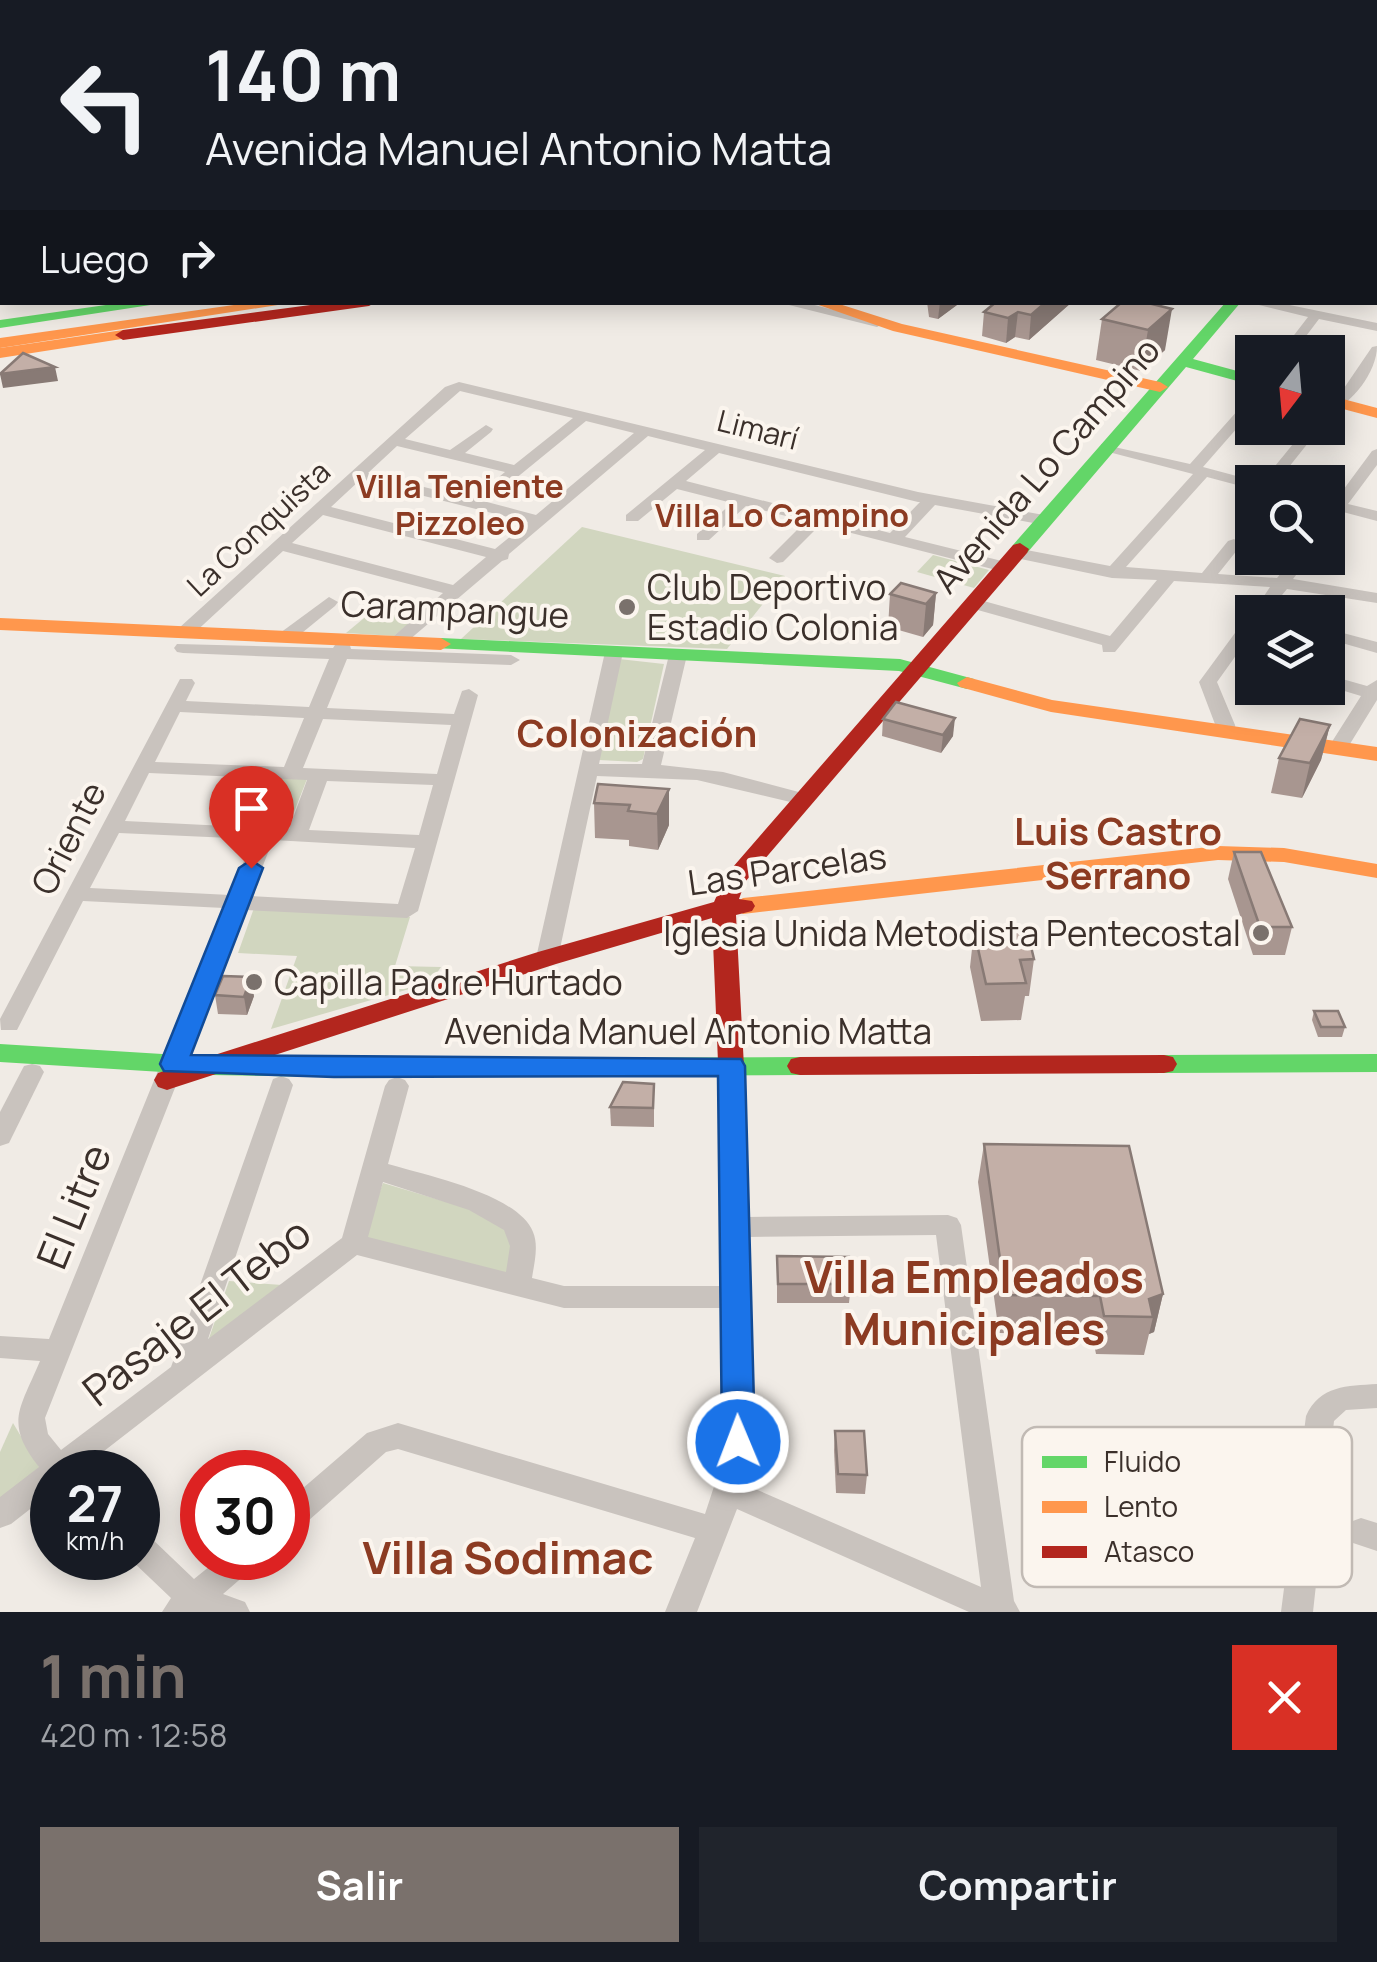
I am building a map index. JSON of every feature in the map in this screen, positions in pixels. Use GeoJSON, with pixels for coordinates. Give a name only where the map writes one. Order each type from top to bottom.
{"type":"FeatureCollection","features":[{"type":"Feature","properties":{"kind":"main road"},"geometry":{"type":"LineString","coordinates":[[0,324],[141,305]]}},
{"type":"Feature","properties":{"kind":"main road"},"geometry":{"type":"LineString","coordinates":[[0,332],[196,305]]}},
{"type":"Feature","properties":{"kind":"main road"},"geometry":{"type":"LineString","coordinates":[[0,343],[269,305]]}},
{"type":"Feature","properties":{"kind":"main road"},"geometry":{"type":"LineString","coordinates":[[123,335],[285,305]]}},
{"type":"Feature","properties":{"kind":"main road"},"geometry":{"type":"LineString","coordinates":[[0,352],[347,305]]}},
{"type":"Feature","properties":{"kind":"main road"},"geometry":{"type":"LineString","coordinates":[[826,305],[898,328],[1160,387]]}},
{"type":"Feature","properties":{"kind":"main road","name":"Avenida Lo Campino"},"geometry":{"type":"LineString","coordinates":[[732,1076],[724,908],[738,873],[1231,305]]}},
{"type":"Feature","properties":{"kind":"main road"},"geometry":{"type":"LineString","coordinates":[[1183,361],[1235,375]]}},
{"type":"Feature","properties":{"kind":"main road"},"geometry":{"type":"LineString","coordinates":[[1345,407],[1377,413]]}},
{"type":"Feature","properties":{"kind":"main road","name":"Carampangue"},"geometry":{"type":"LineString","coordinates":[[0,624],[184,640],[286,637],[343,646],[396,642],[918,667],[1034,703],[1377,754]]}},
{"type":"Feature","properties":{"kind":"main road","name":"Las Parcelas"},"geometry":{"type":"LineString","coordinates":[[211,1066],[547,958],[724,908],[1218,853],[1284,855],[1377,871]]}},
{"type":"Feature","properties":{"kind":"main road","name":"Avenida Manuel Antonio Matta"},"geometry":{"type":"LineString","coordinates":[[0,1053],[281,1085],[396,1086],[1377,1063]]}},
{"type":"Feature","properties":{"kind":"main road","name":"Avenida Manuel Antonio Matta"},"geometry":{"type":"LineString","coordinates":[[0,1070],[170,1072],[211,1066],[732,1076],[1377,1080]]}},
{"type":"Feature","properties":{"kind":"street"},"geometry":{"type":"LineString","coordinates":[[796,305],[898,328]]}},
{"type":"Feature","properties":{"kind":"street"},"geometry":{"type":"LineString","coordinates":[[1268,305],[1377,327]]}},
{"type":"Feature","properties":{"kind":"street"},"geometry":{"type":"LineString","coordinates":[[1300,335],[1316,315]]}},
{"type":"Feature","properties":{"kind":"street"},"geometry":{"type":"LineString","coordinates":[[1345,397],[1377,350]]}},
{"type":"Feature","properties":{"kind":"street","name":"Limarí"},"geometry":{"type":"LineString","coordinates":[[459,386],[931,500],[1044,520]]}},
{"type":"Feature","properties":{"kind":"street","name":"La Conquista"},"geometry":{"type":"LineString","coordinates":[[184,640],[320,509],[459,386]]}},
{"type":"Feature","properties":{"kind":"street"},"geometry":{"type":"LineString","coordinates":[[475,504],[585,415]]}},
{"type":"Feature","properties":{"kind":"street"},"geometry":{"type":"LineString","coordinates":[[1112,573],[1235,424]]}},
{"type":"Feature","properties":{"kind":"street"},"geometry":{"type":"LineString","coordinates":[[453,455],[486,429]]}},
{"type":"Feature","properties":{"kind":"street"},"geometry":{"type":"LineString","coordinates":[[396,642],[646,430]]}},
{"type":"Feature","properties":{"kind":"street"},"geometry":{"type":"LineString","coordinates":[[394,441],[517,470]]}},
{"type":"Feature","properties":{"kind":"street"},"geometry":{"type":"LineString","coordinates":[[1283,465],[1299,445]]}},
{"type":"Feature","properties":{"kind":"street"},"geometry":{"type":"LineString","coordinates":[[1106,447],[1235,480]]}},
{"type":"Feature","properties":{"kind":"street"},"geometry":{"type":"LineString","coordinates":[[632,518],[717,448]]}},
{"type":"Feature","properties":{"kind":"street"},"geometry":{"type":"LineString","coordinates":[[1345,491],[1377,454]]}},
{"type":"Feature","properties":{"kind":"street"},"geometry":{"type":"LineString","coordinates":[[357,475],[542,521]]}},
{"type":"Feature","properties":{"kind":"street"},"geometry":{"type":"LineString","coordinates":[[674,484],[894,540],[1010,560],[1112,573],[1283,582],[1377,597]]}},
{"type":"Feature","properties":{"kind":"street"},"geometry":{"type":"LineString","coordinates":[[894,540],[931,500]]}},
{"type":"Feature","properties":{"kind":"street"},"geometry":{"type":"LineString","coordinates":[[703,537],[743,501]]}},
{"type":"Feature","properties":{"kind":"street"},"geometry":{"type":"LineString","coordinates":[[1345,508],[1377,516]]}},
{"type":"Feature","properties":{"kind":"street"},"geometry":{"type":"LineString","coordinates":[[320,509],[502,556]]}},
{"type":"Feature","properties":{"kind":"street"},"geometry":{"type":"LineString","coordinates":[[777,558],[816,520]]}},
{"type":"Feature","properties":{"kind":"street"},"geometry":{"type":"LineString","coordinates":[[1206,578],[1234,544]]}},
{"type":"Feature","properties":{"kind":"street"},"geometry":{"type":"LineString","coordinates":[[280,546],[458,592]]}},
{"type":"Feature","properties":{"kind":"street"},"geometry":{"type":"LineString","coordinates":[[1273,595],[1288,575]]}},
{"type":"Feature","properties":{"kind":"street"},"geometry":{"type":"LineString","coordinates":[[973,602],[1111,645],[1168,576]]}},
{"type":"Feature","properties":{"kind":"street"},"geometry":{"type":"LineString","coordinates":[[286,637],[329,602]]}},
{"type":"Feature","properties":{"kind":"street"},"geometry":{"type":"LineString","coordinates":[[1345,639],[1377,648]]}},
{"type":"Feature","properties":{"kind":"street","name":"Carampangue"},"geometry":{"type":"LineString","coordinates":[[184,640],[343,646],[511,660]]}},
{"type":"Feature","properties":{"kind":"street"},"geometry":{"type":"LineString","coordinates":[[1228,732],[1226,718],[1208,690],[1208,682],[1235,645]]}},
{"type":"Feature","properties":{"kind":"street"},"geometry":{"type":"LineString","coordinates":[[291,773],[343,646]]}},
{"type":"Feature","properties":{"kind":"street"},"geometry":{"type":"LineString","coordinates":[[547,958],[614,652]]}},
{"type":"Feature","properties":{"kind":"street"},"geometry":{"type":"LineString","coordinates":[[651,767],[678,654]]}},
{"type":"Feature","properties":{"kind":"street","name":"Oriente"},"geometry":{"type":"LineString","coordinates":[[10,1024],[186,683]]}},
{"type":"Feature","properties":{"kind":"street"},"geometry":{"type":"LineString","coordinates":[[1338,748],[1375,689],[1345,683]]}},
{"type":"Feature","properties":{"kind":"street"},"geometry":{"type":"LineString","coordinates":[[76,894],[407,911],[469,694]]}},
{"type":"Feature","properties":{"kind":"street"},"geometry":{"type":"LineString","coordinates":[[174,706],[463,720]]}},
{"type":"Feature","properties":{"kind":"street"},"geometry":{"type":"LineString","coordinates":[[142,767],[445,780]]}},
{"type":"Feature","properties":{"kind":"street"},"geometry":{"type":"LineString","coordinates":[[589,770],[651,767],[752,782],[802,798]]}},
{"type":"Feature","properties":{"kind":"street"},"geometry":{"type":"LineString","coordinates":[[296,836],[319,774]]}},
{"type":"Feature","properties":{"kind":"street"},"geometry":{"type":"LineString","coordinates":[[110,826],[426,842]]}},
{"type":"Feature","properties":{"kind":"street","name":"El Litre"},"geometry":{"type":"LineString","coordinates":[[42,1450],[34,1439],[31,1418],[265,834]]}},
{"type":"Feature","properties":{"kind":"street"},"geometry":{"type":"LineString","coordinates":[[0,1137],[32,1072]]}},
{"type":"Feature","properties":{"kind":"street"},"geometry":{"type":"LineString","coordinates":[[681,1612],[729,1492],[738,1442],[732,1076]]}},
{"type":"Feature","properties":{"kind":"street"},"geometry":{"type":"LineString","coordinates":[[182,1375],[281,1085]]}},
{"type":"Feature","properties":{"kind":"street","name":"Pasaje El Tebo"},"geometry":{"type":"LineString","coordinates":[[85,1450],[353,1244],[396,1086]]}},
{"type":"Feature","properties":{"kind":"street"},"geometry":{"type":"LineString","coordinates":[[373,1169],[487,1207],[514,1222],[522,1239],[518,1287]]}},
{"type":"Feature","properties":{"kind":"street"},"geometry":{"type":"LineString","coordinates":[[735,1226],[948,1225],[1002,1611]]}},
{"type":"Feature","properties":{"kind":"street"},"geometry":{"type":"LineString","coordinates":[[353,1244],[518,1287],[578,1298],[736,1297]]}},
{"type":"Feature","properties":{"kind":"street"},"geometry":{"type":"LineString","coordinates":[[0,1347],[56,1351]]}},
{"type":"Feature","properties":{"kind":"street"},"geometry":{"type":"LineString","coordinates":[[1319,1427],[1320,1416],[1339,1398],[1377,1396]]}},
{"type":"Feature","properties":{"kind":"street"},"geometry":{"type":"LineString","coordinates":[[310,1500],[377,1442],[398,1436],[714,1530]]}},
{"type":"Feature","properties":{"kind":"street","name":"Pasaje El Tebo"},"geometry":{"type":"LineString","coordinates":[[0,1514],[30,1492]]}},
{"type":"Feature","properties":{"kind":"street"},"geometry":{"type":"LineString","coordinates":[[729,1492],[1002,1611]]}},
{"type":"Feature","properties":{"kind":"street"},"geometry":{"type":"LineString","coordinates":[[160,1574],[186,1606],[234,1612]]}},
{"type":"Feature","properties":{"kind":"street"},"geometry":{"type":"LineString","coordinates":[[186,1606],[216,1580]]}},
{"type":"Feature","properties":{"kind":"street"},"geometry":{"type":"LineString","coordinates":[[1296,1612],[1299,1587]]}},
{"type":"Feature","properties":{"kind":"green space","name":"Club Deportivo Estadio Colonia"},"geometry":{"type":"Polygon","coordinates":[[[582,527],[785,576],[727,649],[461,639],[582,527]]]}},
{"type":"Feature","properties":{"kind":"green space"},"geometry":{"type":"Polygon","coordinates":[[[933,555],[989,570],[974,588],[917,572],[933,555]]]}},
{"type":"Feature","properties":{"kind":"green space"},"geometry":{"type":"Polygon","coordinates":[[[375,609],[413,620],[394,636],[346,633],[375,609]]]}},
{"type":"Feature","properties":{"kind":"green space"},"geometry":{"type":"Polygon","coordinates":[[[619,659],[664,664],[643,759],[637,762],[599,760],[619,659]]]}},
{"type":"Feature","properties":{"kind":"green space"},"geometry":{"type":"Polygon","coordinates":[[[253,776],[307,779],[287,830],[230,828],[253,776]]]}},
{"type":"Feature","properties":{"kind":"green space"},"geometry":{"type":"Polygon","coordinates":[[[254,908],[410,917],[395,966],[441,967],[430,983],[271,1029],[297,956],[238,953],[254,908]]]}},
{"type":"Feature","properties":{"kind":"green space"},"geometry":{"type":"Polygon","coordinates":[[[383,1183],[500,1218],[513,1234],[506,1278],[363,1237],[383,1183]]]}},
{"type":"Feature","properties":{"kind":"green space"},"geometry":{"type":"Polygon","coordinates":[[[229,1281],[282,1285],[208,1341],[229,1281]]]}},
{"type":"Feature","properties":{"kind":"green space"},"geometry":{"type":"Polygon","coordinates":[[[13,1423],[30,1452],[30,1479],[0,1503],[0,1452],[13,1423]]]}},
{"type":"Feature","properties":{"kind":"building"},"geometry":{"type":"Polygon","coordinates":[[[992,305],[1043,305],[1031,315],[1018,312],[1008,318],[984,312],[992,305]]]}},
{"type":"Feature","properties":{"kind":"building"},"geometry":{"type":"Polygon","coordinates":[[[1118,305],[1172,309],[1148,330],[1102,319],[1118,305]]]}},
{"type":"Feature","properties":{"kind":"building"},"geometry":{"type":"Polygon","coordinates":[[[23,353],[55,367],[0,374],[23,353]]]}},
{"type":"Feature","properties":{"kind":"building"},"geometry":{"type":"Polygon","coordinates":[[[901,583],[936,593],[926,604],[890,594],[901,583]]]}},
{"type":"Feature","properties":{"kind":"building"},"geometry":{"type":"Polygon","coordinates":[[[896,702],[955,718],[943,735],[883,719],[896,702]]]}},
{"type":"Feature","properties":{"kind":"building"},"geometry":{"type":"Polygon","coordinates":[[[1300,719],[1330,725],[1310,763],[1279,758],[1300,719]]]}},
{"type":"Feature","properties":{"kind":"building"},"geometry":{"type":"Polygon","coordinates":[[[598,784],[669,789],[657,814],[628,811],[630,805],[594,803],[598,784]]]}},
{"type":"Feature","properties":{"kind":"building"},"geometry":{"type":"Polygon","coordinates":[[[1234,852],[1261,852],[1292,927],[1260,927],[1234,852]]]}},
{"type":"Feature","properties":{"kind":"building"},"geometry":{"type":"Polygon","coordinates":[[[1027,930],[1034,959],[1020,960],[1026,983],[986,984],[974,931],[1027,930]]]}},
{"type":"Feature","properties":{"kind":"building"},"geometry":{"type":"Polygon","coordinates":[[[223,976],[251,977],[244,997],[215,995],[223,976]]]}},
{"type":"Feature","properties":{"kind":"building"},"geometry":{"type":"Polygon","coordinates":[[[1314,1011],[1338,1011],[1345,1027],[1321,1027],[1314,1011]]]}},
{"type":"Feature","properties":{"kind":"building"},"geometry":{"type":"Polygon","coordinates":[[[623,1082],[654,1084],[653,1108],[610,1107],[623,1082]]]}},
{"type":"Feature","properties":{"kind":"building"},"geometry":{"type":"Polygon","coordinates":[[[984,1144],[1129,1146],[1163,1294],[1149,1299],[1153,1317],[1104,1316],[1100,1296],[1005,1295],[984,1144]]]}},
{"type":"Feature","properties":{"kind":"building"},"geometry":{"type":"Polygon","coordinates":[[[777,1256],[849,1257],[851,1284],[778,1284],[777,1256]]]}},
{"type":"Feature","properties":{"kind":"building"},"geometry":{"type":"Polygon","coordinates":[[[835,1431],[864,1431],[867,1475],[838,1474],[835,1431]]]}},
{"type":"Feature","properties":{"kind":"traffic: fast"},"geometry":{"type":"LineString","coordinates":[[0,324],[141,305]]}},
{"type":"Feature","properties":{"kind":"traffic: fast"},"geometry":{"type":"LineString","coordinates":[[1020,549],[1231,305]]}},
{"type":"Feature","properties":{"kind":"traffic: fast"},"geometry":{"type":"LineString","coordinates":[[1183,361],[1235,375]]}},
{"type":"Feature","properties":{"kind":"traffic: fast"},"geometry":{"type":"LineString","coordinates":[[441,644],[900,665],[967,683]]}},
{"type":"Feature","properties":{"kind":"traffic: fast"},"geometry":{"type":"LineString","coordinates":[[0,1053],[211,1066],[334,1068],[800,1066]]}},
{"type":"Feature","properties":{"kind":"traffic: fast"},"geometry":{"type":"LineString","coordinates":[[1164,1064],[1377,1063]]}},
{"type":"Feature","properties":{"kind":"traffic: slow"},"geometry":{"type":"LineString","coordinates":[[0,343],[269,305]]}},
{"type":"Feature","properties":{"kind":"traffic: slow"},"geometry":{"type":"LineString","coordinates":[[826,305],[898,328],[1160,387]]}},
{"type":"Feature","properties":{"kind":"traffic: slow"},"geometry":{"type":"LineString","coordinates":[[0,353],[123,335]]}},
{"type":"Feature","properties":{"kind":"traffic: slow"},"geometry":{"type":"LineString","coordinates":[[1345,405],[1377,413]]}},
{"type":"Feature","properties":{"kind":"traffic: slow"},"geometry":{"type":"LineString","coordinates":[[0,624],[441,644]]}},
{"type":"Feature","properties":{"kind":"traffic: slow"},"geometry":{"type":"LineString","coordinates":[[967,683],[1051,706],[1377,754]]}},
{"type":"Feature","properties":{"kind":"traffic: slow"},"geometry":{"type":"LineString","coordinates":[[743,906],[1218,853],[1284,855],[1377,871]]}},
{"type":"Feature","properties":{"kind":"traffic: jam"},"geometry":{"type":"LineString","coordinates":[[123,335],[347,305]]}},
{"type":"Feature","properties":{"kind":"traffic: jam"},"geometry":{"type":"LineString","coordinates":[[732,1086],[724,908],[734,880],[1020,549]]}},
{"type":"Feature","properties":{"kind":"traffic: jam"},"geometry":{"type":"LineString","coordinates":[[167,1080],[547,958],[717,909],[743,906]]}},
{"type":"Feature","properties":{"kind":"traffic: jam"},"geometry":{"type":"LineString","coordinates":[[800,1066],[1164,1064]]}},
{"type":"Feature","properties":{"kind":"place","name":"Club Deportivo Estadio Colonia"},"geometry":{"type":"Point","coordinates":[627,607]}},
{"type":"Feature","properties":{"kind":"place","name":"Iglesia Unida Metodista Pentecostal"},"geometry":{"type":"Point","coordinates":[1261,933]}},
{"type":"Feature","properties":{"kind":"place","name":"Capilla Padre Hurtado"},"geometry":{"type":"Point","coordinates":[254,982]}},
{"type":"Feature","properties":{"kind":"district","name":"Villa Teniente Pizzoleo"},"geometry":{"type":"Point","coordinates":[460,504]}},
{"type":"Feature","properties":{"kind":"district","name":"Villa Lo Campino"},"geometry":{"type":"Point","coordinates":[782,515]}},
{"type":"Feature","properties":{"kind":"district","name":"Colonización"},"geometry":{"type":"Point","coordinates":[637,732]}},
{"type":"Feature","properties":{"kind":"district","name":"Luis Castro Serrano"},"geometry":{"type":"Point","coordinates":[1118,852]}},
{"type":"Feature","properties":{"kind":"district","name":"Villa Empleados Municipales"},"geometry":{"type":"Point","coordinates":[974,1302]}},
{"type":"Feature","properties":{"kind":"district","name":"Villa Sodimac"},"geometry":{"type":"Point","coordinates":[508,1557]}},
{"type":"Feature","properties":{"kind":"route"},"geometry":{"type":"LineString","coordinates":[[251,868],[174,1064],[334,1068],[731,1066],[738,1442]]}}]}
